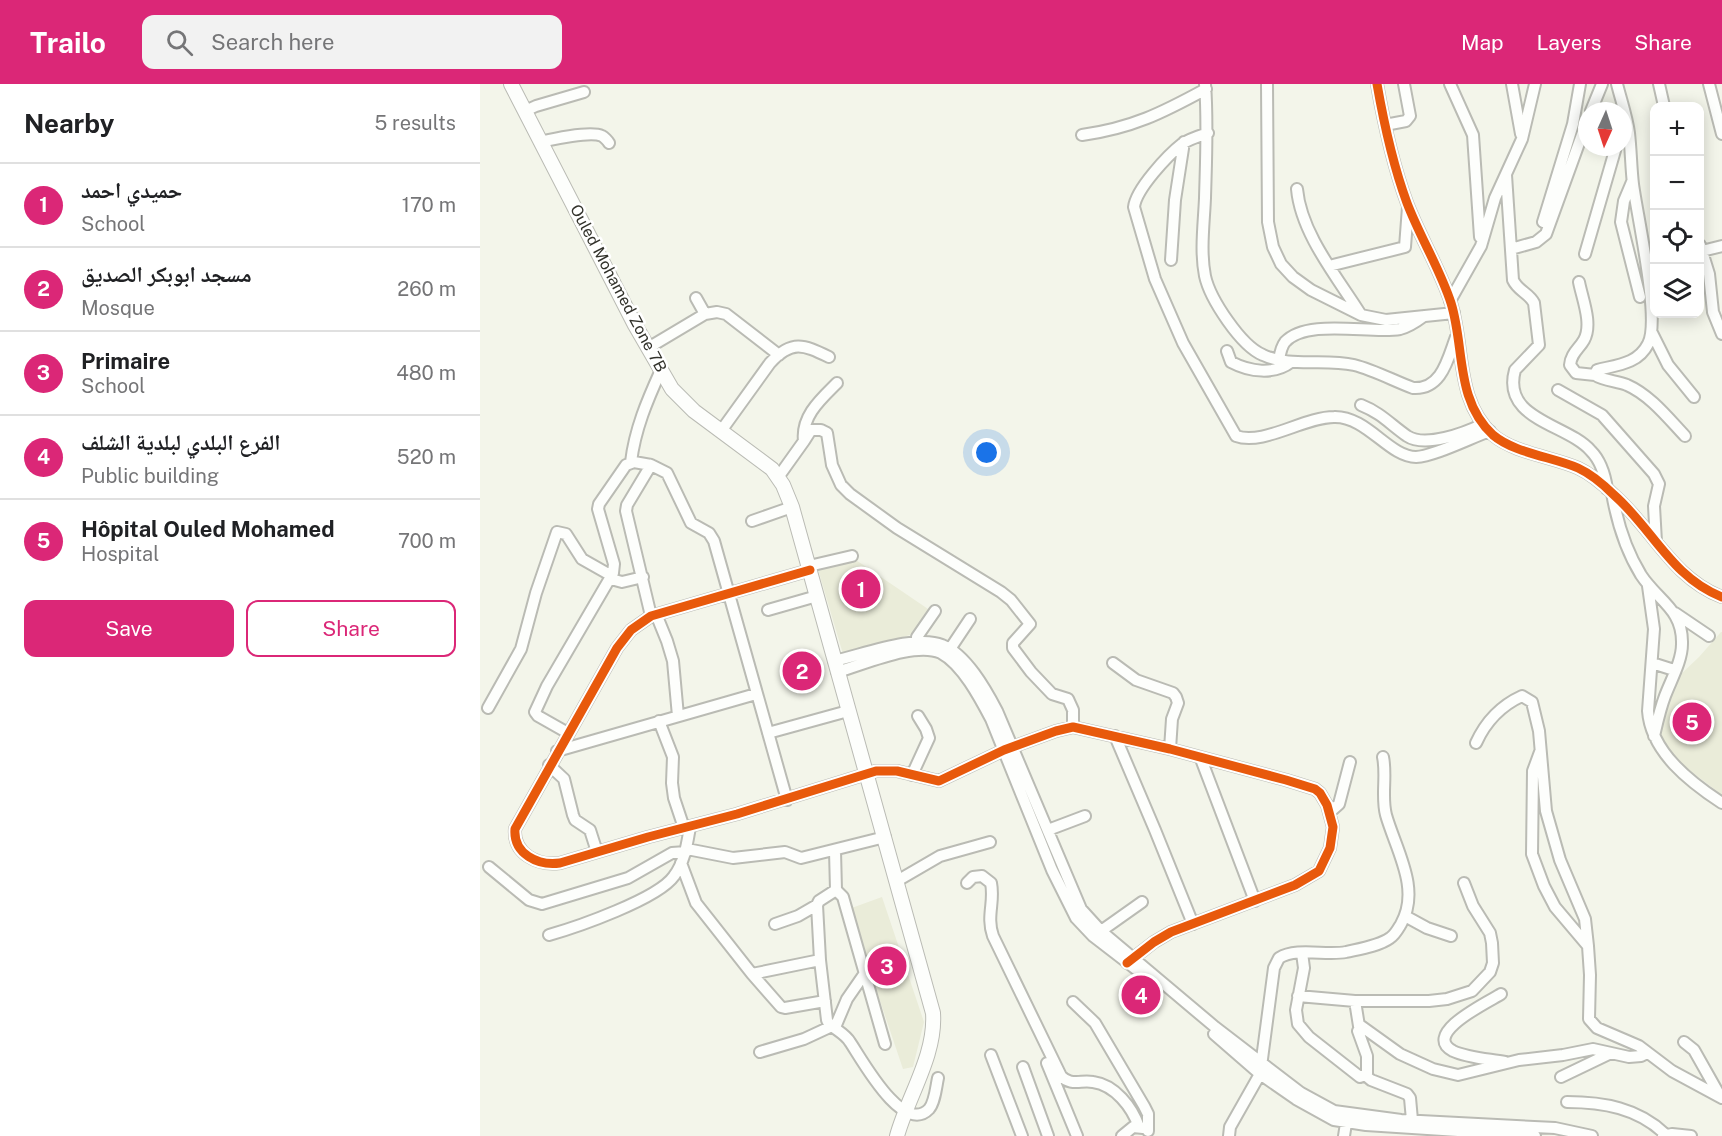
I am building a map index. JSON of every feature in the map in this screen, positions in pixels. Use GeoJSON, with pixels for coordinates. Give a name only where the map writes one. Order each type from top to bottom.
{"type":"FeatureCollection","features":[{"type":"Feature","properties":{"kind":"main road","name":"Ouled Mohamed Zone 7B"},"geometry":{"type":"LineString","coordinates":[[511,84],[648,348],[676,394],[694,411],[763,461],[779,476]]}},
{"type":"Feature","properties":{"kind":"main road"},"geometry":{"type":"LineString","coordinates":[[779,476],[792,507],[865,774],[928,989],[934,1021],[931,1045],[903,1112],[897,1136]]}},
{"type":"Feature","properties":{"kind":"street"},"geometry":{"type":"LineString","coordinates":[[1267,84],[1268,222],[1277,257],[1293,277],[1311,290],[1361,315],[1386,320],[1454,313]]}},
{"type":"Feature","properties":{"kind":"street"},"geometry":{"type":"LineString","coordinates":[[1377,84],[1397,173],[1454,313],[1466,391],[1486,427],[1502,441],[1578,468],[1610,491],[1635,516],[1673,564],[1692,581],[1722,597]]}},
{"type":"Feature","properties":{"kind":"street"},"geometry":{"type":"LineString","coordinates":[[1385,125],[1406,121],[1410,116],[1404,84]]}},
{"type":"Feature","properties":{"kind":"street"},"geometry":{"type":"LineString","coordinates":[[1450,84],[1473,135],[1481,246]]}},
{"type":"Feature","properties":{"kind":"street"},"geometry":{"type":"LineString","coordinates":[[1512,84],[1522,139]]}},
{"type":"Feature","properties":{"kind":"street"},"geometry":{"type":"LineString","coordinates":[[1450,301],[1481,246],[1495,198],[1522,139],[1535,84]]}},
{"type":"Feature","properties":{"kind":"street"},"geometry":{"type":"LineString","coordinates":[[1543,222],[1573,124],[1580,84]]}},
{"type":"Feature","properties":{"kind":"street"},"geometry":{"type":"LineString","coordinates":[[1595,102],[1602,84]]}},
{"type":"Feature","properties":{"kind":"street"},"geometry":{"type":"LineString","coordinates":[[1617,84],[1620,102]]}},
{"type":"Feature","properties":{"kind":"street"},"geometry":{"type":"LineString","coordinates":[[1659,84],[1663,102]]}},
{"type":"Feature","properties":{"kind":"street"},"geometry":{"type":"LineString","coordinates":[[1709,84],[1722,134]]}},
{"type":"Feature","properties":{"kind":"street"},"geometry":{"type":"LineString","coordinates":[[1083,135],[1106,132],[1147,120],[1205,87],[1208,133],[1203,242],[1204,267],[1208,286],[1239,335],[1262,355],[1291,362],[1354,365],[1413,388],[1422,389],[1435,382],[1441,374],[1458,334]]}},
{"type":"Feature","properties":{"kind":"street"},"geometry":{"type":"LineString","coordinates":[[525,111],[584,93]]}},
{"type":"Feature","properties":{"kind":"street"},"geometry":{"type":"LineString","coordinates":[[1208,133],[1184,142],[1169,156],[1143,188],[1135,200],[1134,207],[1155,279],[1183,343],[1236,436],[1244,439],[1257,438],[1315,418],[1345,417],[1363,426],[1402,454],[1413,457],[1430,454],[1486,427]]}},
{"type":"Feature","properties":{"kind":"street"},"geometry":{"type":"LineString","coordinates":[[540,142],[563,137],[592,135],[603,136],[609,143]]}},
{"type":"Feature","properties":{"kind":"street"},"geometry":{"type":"LineString","coordinates":[[1171,260],[1175,200],[1184,142]]}},
{"type":"Feature","properties":{"kind":"street"},"geometry":{"type":"LineString","coordinates":[[1511,249],[1536,242],[1546,234],[1578,146]]}},
{"type":"Feature","properties":{"kind":"street"},"geometry":{"type":"LineString","coordinates":[[1585,254],[1613,156]]}},
{"type":"Feature","properties":{"kind":"street"},"geometry":{"type":"LineString","coordinates":[[1629,156],[1650,297],[1652,333],[1668,365],[1694,397]]}},
{"type":"Feature","properties":{"kind":"street"},"geometry":{"type":"LineString","coordinates":[[1506,176],[1514,280],[1517,288],[1534,303],[1540,340],[1538,347],[1515,370],[1513,378],[1515,393],[1520,404],[1529,413],[1591,449],[1602,468],[1625,543],[1648,585],[1675,613],[1709,636]]}},
{"type":"Feature","properties":{"kind":"street"},"geometry":{"type":"LineString","coordinates":[[1632,182],[1624,201],[1621,222],[1640,297]]}},
{"type":"Feature","properties":{"kind":"street"},"geometry":{"type":"LineString","coordinates":[[1297,189],[1305,223],[1329,266],[1361,315]]}},
{"type":"Feature","properties":{"kind":"street"},"geometry":{"type":"LineString","coordinates":[[1329,266],[1406,247],[1408,204]]}},
{"type":"Feature","properties":{"kind":"street"},"geometry":{"type":"LineString","coordinates":[[1704,248],[1722,246]]}},
{"type":"Feature","properties":{"kind":"street"},"geometry":{"type":"LineString","coordinates":[[1704,258],[1709,274],[1713,312],[1722,334]]}},
{"type":"Feature","properties":{"kind":"street"},"geometry":{"type":"LineString","coordinates":[[1579,282],[1588,329],[1570,365],[1576,373],[1595,375],[1628,386],[1638,392],[1654,404],[1685,436]]}},
{"type":"Feature","properties":{"kind":"street"},"geometry":{"type":"LineString","coordinates":[[696,298],[705,314]]}},
{"type":"Feature","properties":{"kind":"street"},"geometry":{"type":"LineString","coordinates":[[648,348],[705,314],[717,312],[726,314],[778,355]]}},
{"type":"Feature","properties":{"kind":"street"},"geometry":{"type":"LineString","coordinates":[[1279,360],[1286,341],[1299,333],[1321,329],[1374,331],[1400,329],[1412,326],[1425,316]]}},
{"type":"Feature","properties":{"kind":"street"},"geometry":{"type":"LineString","coordinates":[[1595,375],[1597,370],[1633,360],[1641,355],[1652,333]]}},
{"type":"Feature","properties":{"kind":"street"},"geometry":{"type":"LineString","coordinates":[[721,431],[778,355],[789,348],[803,345],[829,357]]}},
{"type":"Feature","properties":{"kind":"street"},"geometry":{"type":"LineString","coordinates":[[1227,351],[1231,362],[1259,370],[1277,370],[1291,362]]}},
{"type":"Feature","properties":{"kind":"street"},"geometry":{"type":"LineString","coordinates":[[631,462],[644,407],[661,370]]}},
{"type":"Feature","properties":{"kind":"street"},"geometry":{"type":"LineString","coordinates":[[804,441],[806,419],[837,382]]}},
{"type":"Feature","properties":{"kind":"street"},"geometry":{"type":"LineString","coordinates":[[1558,390],[1602,415],[1654,474],[1659,484],[1654,507],[1656,542]]}},
{"type":"Feature","properties":{"kind":"street"},"geometry":{"type":"LineString","coordinates":[[1360,405],[1380,413],[1408,437],[1420,441],[1439,439],[1486,427]]}},
{"type":"Feature","properties":{"kind":"street"},"geometry":{"type":"LineString","coordinates":[[779,476],[811,430],[821,430],[827,433],[832,465],[841,485],[850,495],[897,528],[975,575],[1011,600],[1030,623],[1012,647],[1031,672],[1052,693],[1068,699],[1073,710],[1073,727]]}},
{"type":"Feature","properties":{"kind":"street"},"geometry":{"type":"LineString","coordinates":[[568,733],[535,712],[547,686],[600,593],[612,577],[614,564],[598,506],[626,465],[631,462],[651,465],[667,473],[691,523],[711,535],[787,800]]}},
{"type":"Feature","properties":{"kind":"street"},"geometry":{"type":"LineString","coordinates":[[651,465],[626,507],[627,517],[653,615],[668,641],[673,661],[678,716]]}},
{"type":"Feature","properties":{"kind":"street"},"geometry":{"type":"LineString","coordinates":[[752,521],[792,507]]}},
{"type":"Feature","properties":{"kind":"street"},"geometry":{"type":"LineString","coordinates":[[488,708],[521,649],[536,593],[557,532],[566,534],[582,559],[612,577],[622,582],[643,577]]}},
{"type":"Feature","properties":{"kind":"street"},"geometry":{"type":"LineString","coordinates":[[852,556],[653,615],[631,630],[617,648],[549,765],[515,829],[518,845],[532,860],[548,864],[560,863],[787,800],[882,770],[939,781],[1008,748],[1073,727],[1170,749],[1315,789],[1323,798],[1330,812],[1333,826],[1330,848],[1319,870],[1304,881],[1171,932],[1130,960]]}},
{"type":"Feature","properties":{"kind":"street"},"geometry":{"type":"LineString","coordinates":[[1648,585],[1654,624],[1648,718],[1654,736],[1660,748],[1683,773],[1722,803]]}},
{"type":"Feature","properties":{"kind":"street"},"geometry":{"type":"LineString","coordinates":[[768,610],[817,596]]}},
{"type":"Feature","properties":{"kind":"street"},"geometry":{"type":"LineString","coordinates":[[917,642],[917,637],[935,611]]}},
{"type":"Feature","properties":{"kind":"street"},"geometry":{"type":"LineString","coordinates":[[1654,736],[1682,646],[1675,613]]}},
{"type":"Feature","properties":{"kind":"street"},"geometry":{"type":"LineString","coordinates":[[950,649],[970,620]]}},
{"type":"Feature","properties":{"kind":"street"},"geometry":{"type":"LineString","coordinates":[[836,667],[917,642],[939,644],[950,649],[968,666],[987,693],[1052,870],[1076,918],[1093,936],[1130,960],[1236,1043],[1261,1068]]}},
{"type":"Feature","properties":{"kind":"street"},"geometry":{"type":"LineString","coordinates":[[836,667],[907,652],[926,650],[943,654],[957,667],[979,696],[1008,748],[1048,830],[1077,902],[1087,916],[1130,960],[1158,986],[1261,1068],[1296,1099],[1334,1120],[1347,1118],[1412,1120],[1429,1129]]}},
{"type":"Feature","properties":{"kind":"street"},"geometry":{"type":"LineString","coordinates":[[1113,663],[1136,680],[1173,693],[1176,697],[1178,704],[1172,719],[1170,749]]}},
{"type":"Feature","properties":{"kind":"street"},"geometry":{"type":"LineString","coordinates":[[1652,663],[1674,670]]}},
{"type":"Feature","properties":{"kind":"street"},"geometry":{"type":"LineString","coordinates":[[557,751],[756,694]]}},
{"type":"Feature","properties":{"kind":"street"},"geometry":{"type":"LineString","coordinates":[[1476,743],[1483,728],[1509,702],[1522,696],[1532,702],[1535,710],[1546,811],[1560,860],[1585,919],[1590,975],[1588,1014],[1591,1024],[1629,1040],[1672,1071],[1721,1097]]}},
{"type":"Feature","properties":{"kind":"street"},"geometry":{"type":"LineString","coordinates":[[1649,701],[1662,705]]}},
{"type":"Feature","properties":{"kind":"street"},"geometry":{"type":"LineString","coordinates":[[768,734],[848,711]]}},
{"type":"Feature","properties":{"kind":"street"},"geometry":{"type":"LineString","coordinates":[[912,775],[929,738],[918,716]]}},
{"type":"Feature","properties":{"kind":"street"},"geometry":{"type":"LineString","coordinates":[[549,935],[575,928],[650,896],[670,880],[681,863],[686,850],[687,828],[674,798],[673,757],[659,721]]}},
{"type":"Feature","properties":{"kind":"street"},"geometry":{"type":"LineString","coordinates":[[1115,736],[1193,924]]}},
{"type":"Feature","properties":{"kind":"street"},"geometry":{"type":"LineString","coordinates":[[1540,752],[1533,771],[1532,854],[1554,907],[1587,946]]}},
{"type":"Feature","properties":{"kind":"street"},"geometry":{"type":"LineString","coordinates":[[1228,1136],[1230,1127],[1261,1068],[1274,968],[1281,956],[1302,953],[1339,953],[1382,942],[1394,935],[1405,916],[1410,899],[1409,888],[1384,803],[1383,756]]}},
{"type":"Feature","properties":{"kind":"street"},"geometry":{"type":"LineString","coordinates":[[1201,759],[1255,901]]}},
{"type":"Feature","properties":{"kind":"street"},"geometry":{"type":"LineString","coordinates":[[1330,812],[1339,804],[1350,762]]}},
{"type":"Feature","properties":{"kind":"street"},"geometry":{"type":"LineString","coordinates":[[549,765],[564,779],[575,820],[590,830],[597,852]]}},
{"type":"Feature","properties":{"kind":"street"},"geometry":{"type":"LineString","coordinates":[[1048,830],[1085,816]]}},
{"type":"Feature","properties":{"kind":"street"},"geometry":{"type":"LineString","coordinates":[[489,867],[529,900],[542,904],[628,878],[672,852],[686,850],[733,858],[785,852],[804,858],[885,837]]}},
{"type":"Feature","properties":{"kind":"street"},"geometry":{"type":"LineString","coordinates":[[897,881],[940,856],[990,842]]}},
{"type":"Feature","properties":{"kind":"street"},"geometry":{"type":"LineString","coordinates":[[835,850],[836,890],[843,897],[885,1044]]}},
{"type":"Feature","properties":{"kind":"street"},"geometry":{"type":"LineString","coordinates":[[681,863],[696,903],[781,1007],[825,1001]]}},
{"type":"Feature","properties":{"kind":"street"},"geometry":{"type":"LineString","coordinates":[[967,883],[973,877],[982,876],[991,883],[989,922],[993,936],[1063,1078],[1073,1082],[1096,1082],[1106,1087],[1130,1107],[1146,1131]]}},
{"type":"Feature","properties":{"kind":"street"},"geometry":{"type":"LineString","coordinates":[[1298,996],[1355,1001],[1448,999],[1467,993],[1488,975],[1492,963],[1491,937],[1473,906],[1464,883]]}},
{"type":"Feature","properties":{"kind":"street"},"geometry":{"type":"LineString","coordinates":[[775,924],[798,916],[836,890]]}},
{"type":"Feature","properties":{"kind":"street"},"geometry":{"type":"LineString","coordinates":[[1101,931],[1142,902]]}},
{"type":"Feature","properties":{"kind":"street"},"geometry":{"type":"LineString","coordinates":[[817,905],[820,960],[828,1022],[849,1039],[873,1080],[903,1112],[917,1115],[928,1110],[938,1078]]}},
{"type":"Feature","properties":{"kind":"street"},"geometry":{"type":"LineString","coordinates":[[1405,916],[1427,928],[1451,936]]}},
{"type":"Feature","properties":{"kind":"street"},"geometry":{"type":"LineString","coordinates":[[1302,953],[1304,968],[1296,1018],[1302,1029],[1356,1076],[1365,1075],[1371,1080],[1407,1094],[1410,1098],[1412,1120]]}},
{"type":"Feature","properties":{"kind":"street"},"geometry":{"type":"LineString","coordinates":[[752,974],[820,960]]}},
{"type":"Feature","properties":{"kind":"street"},"geometry":{"type":"LineString","coordinates":[[760,1052],[804,1039],[832,1026],[839,1020],[847,999],[865,973]]}},
{"type":"Feature","properties":{"kind":"street"},"geometry":{"type":"LineString","coordinates":[[1501,994],[1456,1022],[1445,1032],[1444,1036],[1446,1045],[1453,1051],[1508,1062]]}},
{"type":"Feature","properties":{"kind":"street"},"geometry":{"type":"LineString","coordinates":[[1355,1001],[1358,1030],[1368,1065],[1365,1075]]}},
{"type":"Feature","properties":{"kind":"street"},"geometry":{"type":"LineString","coordinates":[[1073,1002],[1095,1023],[1144,1106],[1148,1114],[1146,1131]]}},
{"type":"Feature","properties":{"kind":"street"},"geometry":{"type":"LineString","coordinates":[[1359,1026],[1366,1028],[1400,1054],[1433,1069],[1464,1075],[1508,1062],[1593,1049],[1634,1057],[1647,1053]]}},
{"type":"Feature","properties":{"kind":"street"},"geometry":{"type":"LineString","coordinates":[[1683,1042],[1694,1050],[1721,1097]]}},
{"type":"Feature","properties":{"kind":"street"},"geometry":{"type":"LineString","coordinates":[[1560,1077],[1611,1053]]}},
{"type":"Feature","properties":{"kind":"street"},"geometry":{"type":"LineString","coordinates":[[991,1055],[1022,1136]]}},
{"type":"Feature","properties":{"kind":"street"},"geometry":{"type":"LineString","coordinates":[[1047,1063],[1077,1136]]}},
{"type":"Feature","properties":{"kind":"street"},"geometry":{"type":"LineString","coordinates":[[1023,1067],[1048,1136]]}},
{"type":"Feature","properties":{"kind":"street"},"geometry":{"type":"LineString","coordinates":[[1567,1102],[1613,1105],[1652,1122],[1664,1135],[1690,1136]]}},
{"type":"Feature","properties":{"kind":"street"},"geometry":{"type":"LineString","coordinates":[[1347,1118],[1429,1129],[1535,1136]]}},
{"type":"Feature","properties":{"kind":"street"},"geometry":{"type":"LineString","coordinates":[[1344,1136],[1347,1118]]}},
{"type":"Feature","properties":{"kind":"street"},"geometry":{"type":"LineString","coordinates":[[1501,1132],[1555,1128],[1592,1136]]}},
{"type":"Feature","properties":{"kind":"street"},"geometry":{"type":"LineString","coordinates":[[1122,1136],[1128,1130],[1146,1131]]}},
{"type":"Feature","properties":{"kind":"shaded area"},"geometry":{"type":"Polygon","coordinates":[[[853,558],[931,611],[917,633],[843,654],[817,566],[853,558]]]}},
{"type":"Feature","properties":{"kind":"shaded area"},"geometry":{"type":"Polygon","coordinates":[[[1721,632],[1722,795],[1680,763],[1658,733],[1664,711],[1679,676],[1721,632]]]}},
{"type":"Feature","properties":{"kind":"shaded area"},"geometry":{"type":"Polygon","coordinates":[[[882,897],[924,1022],[913,1067],[903,1069],[849,909],[882,897]]]}},
{"type":"Feature","properties":{"kind":"cycle path"},"geometry":{"type":"LineString","coordinates":[[1377,84],[1397,174],[1412,216],[1451,303],[1467,390],[1472,406],[1481,421],[1493,435],[1502,441],[1578,468],[1606,487],[1628,508],[1689,578],[1722,597]]}},
{"type":"Feature","properties":{"kind":"cycle path"},"geometry":{"type":"LineString","coordinates":[[810,570],[651,616],[631,630],[617,648],[515,829],[515,838],[523,852],[536,860],[560,863],[737,814],[876,771],[897,771],[939,781],[1004,750],[1073,727],[1170,749],[1286,780],[1315,789],[1320,793],[1327,805],[1333,827],[1330,848],[1319,871],[1295,885],[1171,932],[1127,963]]}},
{"type":"Feature","properties":{"kind":"place","name":"حميدي احمد"},"geometry":{"type":"Point","coordinates":[861,589]}},
{"type":"Feature","properties":{"kind":"place","name":"مسجد ابوبكر الصديق"},"geometry":{"type":"Point","coordinates":[802,671]}},
{"type":"Feature","properties":{"kind":"place","name":"Hôpital Ouled Mohamed"},"geometry":{"type":"Point","coordinates":[1692,722]}},
{"type":"Feature","properties":{"kind":"place","name":"Primaire"},"geometry":{"type":"Point","coordinates":[887,966]}},
{"type":"Feature","properties":{"kind":"place","name":"الفرع البلدي لبلدية الشلف"},"geometry":{"type":"Point","coordinates":[1141,995]}}]}
